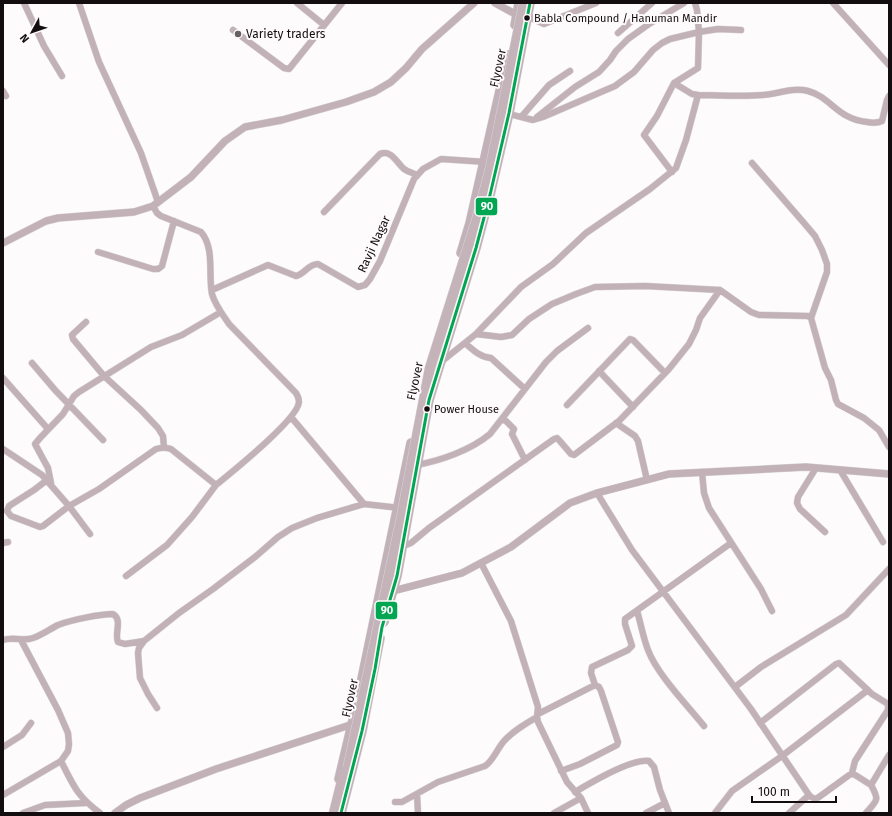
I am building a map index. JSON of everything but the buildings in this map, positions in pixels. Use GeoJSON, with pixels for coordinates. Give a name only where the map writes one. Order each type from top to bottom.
{"type":"FeatureCollection","features":[{"type":"Feature","properties":{"kind":"highway","name":"Flyover"},"geometry":{"type":"LineString","coordinates":[[337,813],[401,520],[430,368],[477,219],[491,162],[524,3]]}},
{"type":"Feature","properties":{"kind":"highway","name":"Flyover"},"geometry":{"type":"LineString","coordinates":[[332,813],[344,773],[348,768]]}},
{"type":"Feature","properties":{"kind":"main road"},"geometry":{"type":"LineString","coordinates":[[332,813],[380,594],[428,361],[470,223],[519,3]]}},
{"type":"Feature","properties":{"kind":"main road"},"geometry":{"type":"LineString","coordinates":[[341,813],[364,721],[382,627],[397,576],[429,400],[476,248],[509,113],[530,3]]}},
{"type":"Feature","properties":{"kind":"street"},"geometry":{"type":"LineString","coordinates":[[24,3],[44,46],[62,76]]}},
{"type":"Feature","properties":{"kind":"street"},"geometry":{"type":"LineString","coordinates":[[79,3],[99,62],[141,153],[156,204],[157,213],[201,232],[204,236],[209,253],[213,295],[221,312],[229,324],[298,397],[299,402],[291,417],[253,455],[216,485],[188,522],[167,545],[126,576]]}},
{"type":"Feature","properties":{"kind":"street"},"geometry":{"type":"LineString","coordinates":[[297,3],[324,25]]}},
{"type":"Feature","properties":{"kind":"street"},"geometry":{"type":"LineString","coordinates":[[233,30],[287,69],[290,68],[342,3]]}},
{"type":"Feature","properties":{"kind":"street"},"geometry":{"type":"LineString","coordinates":[[3,243],[46,221],[58,218],[134,212],[156,204],[191,177],[225,141],[245,127],[282,120],[346,102],[374,92],[391,82],[406,68],[422,49],[474,3]]}},
{"type":"Feature","properties":{"kind":"street"},"geometry":{"type":"LineString","coordinates":[[495,3],[516,15],[527,16],[544,24],[581,6],[596,3]]}},
{"type":"Feature","properties":{"kind":"street"},"geometry":{"type":"LineString","coordinates":[[618,33],[652,3]]}},
{"type":"Feature","properties":{"kind":"street"},"geometry":{"type":"LineString","coordinates":[[533,120],[575,87],[599,72],[628,39],[649,24],[684,3]]}},
{"type":"Feature","properties":{"kind":"street"},"geometry":{"type":"LineString","coordinates":[[672,172],[644,135],[657,116],[674,83],[698,68],[698,10],[695,3]]}},
{"type":"Feature","properties":{"kind":"street"},"geometry":{"type":"LineString","coordinates":[[832,3],[889,65]]}},
{"type":"Feature","properties":{"kind":"street"},"geometry":{"type":"LineString","coordinates":[[496,111],[522,116],[533,120],[615,86],[634,72],[653,50],[670,39],[718,29],[741,30]]}},
{"type":"Feature","properties":{"kind":"street"},"geometry":{"type":"LineString","coordinates":[[522,116],[549,86],[570,71]]}},
{"type":"Feature","properties":{"kind":"street"},"geometry":{"type":"LineString","coordinates":[[674,83],[692,94],[698,95],[763,95],[790,90],[808,91],[816,93],[843,115],[854,120],[870,123],[882,122],[889,96]]}},
{"type":"Feature","properties":{"kind":"street"},"geometry":{"type":"LineString","coordinates":[[428,361],[440,363],[476,334],[521,287],[553,264],[586,233],[672,172],[676,168],[686,140],[698,95]]}},
{"type":"Feature","properties":{"kind":"street"},"geometry":{"type":"LineString","coordinates":[[324,212],[380,154],[384,152],[390,154],[407,171],[417,175]]}},
{"type":"Feature","properties":{"kind":"street","name":"Ravji Nagar"},"geometry":{"type":"LineString","coordinates":[[212,290],[268,265],[296,276],[300,276],[312,265],[318,264],[358,287],[365,285],[380,261],[417,175],[430,164],[441,159],[497,163]]}},
{"type":"Feature","properties":{"kind":"street"},"geometry":{"type":"LineString","coordinates":[[752,164],[815,236],[827,264],[812,318],[825,368],[833,387],[836,400],[838,404],[864,418],[879,430],[889,447]]}},
{"type":"Feature","properties":{"kind":"street"},"geometry":{"type":"LineString","coordinates":[[98,252],[153,269],[158,269],[162,266],[174,221]]}},
{"type":"Feature","properties":{"kind":"street"},"geometry":{"type":"LineString","coordinates":[[476,334],[501,337],[512,335],[529,319],[552,304],[595,288],[645,286],[720,290],[755,314],[808,316],[812,318]]}},
{"type":"Feature","properties":{"kind":"street"},"geometry":{"type":"LineString","coordinates":[[389,548],[402,547],[411,543],[429,528],[554,439],[557,438],[571,454],[577,454],[616,423],[665,373],[689,344],[700,318],[720,290]]}},
{"type":"Feature","properties":{"kind":"street"},"geometry":{"type":"LineString","coordinates":[[49,482],[48,468],[36,444],[37,441],[63,414],[74,396],[151,347],[182,335],[221,312]]}},
{"type":"Feature","properties":{"kind":"street"},"geometry":{"type":"LineString","coordinates":[[86,322],[73,334],[72,337],[104,376],[161,432],[164,447]]}},
{"type":"Feature","properties":{"kind":"street"},"geometry":{"type":"LineString","coordinates":[[406,466],[448,457],[482,440],[490,434],[546,362],[588,328]]}},
{"type":"Feature","properties":{"kind":"street"},"geometry":{"type":"LineString","coordinates":[[567,405],[598,371],[631,339],[665,373]]}},
{"type":"Feature","properties":{"kind":"street"},"geometry":{"type":"LineString","coordinates":[[465,343],[480,355],[490,358],[525,390]]}},
{"type":"Feature","properties":{"kind":"street"},"geometry":{"type":"LineString","coordinates":[[32,364],[103,440]]}},
{"type":"Feature","properties":{"kind":"street"},"geometry":{"type":"LineString","coordinates":[[598,371],[633,407]]}},
{"type":"Feature","properties":{"kind":"street"},"geometry":{"type":"LineString","coordinates":[[3,378],[48,430]]}},
{"type":"Feature","properties":{"kind":"street"},"geometry":{"type":"LineString","coordinates":[[291,417],[364,504]]}},
{"type":"Feature","properties":{"kind":"street"},"geometry":{"type":"LineString","coordinates":[[503,418],[514,429],[512,434],[525,460]]}},
{"type":"Feature","properties":{"kind":"street"},"geometry":{"type":"LineString","coordinates":[[616,423],[635,436],[638,441],[647,480]]}},
{"type":"Feature","properties":{"kind":"street"},"geometry":{"type":"LineString","coordinates":[[49,482],[9,506],[6,511],[8,514],[40,527],[44,526],[70,506],[99,489],[156,448],[164,447],[171,449],[216,485]]}},
{"type":"Feature","properties":{"kind":"street"},"geometry":{"type":"LineString","coordinates":[[3,449],[32,467],[49,482],[70,506],[90,534]]}},
{"type":"Feature","properties":{"kind":"street"},"geometry":{"type":"LineString","coordinates":[[816,468],[798,497],[797,504],[800,509],[825,532]]}},
{"type":"Feature","properties":{"kind":"street"},"geometry":{"type":"LineString","coordinates":[[380,594],[462,573],[511,547],[570,503],[598,493],[669,474],[816,468],[889,474]]}},
{"type":"Feature","properties":{"kind":"street"},"geometry":{"type":"LineString","coordinates":[[840,470],[883,542]]}},
{"type":"Feature","properties":{"kind":"street"},"geometry":{"type":"LineString","coordinates":[[702,472],[704,493],[709,508],[761,589],[772,611]]}},
{"type":"Feature","properties":{"kind":"street"},"geometry":{"type":"LineString","coordinates":[[598,493],[632,550],[735,687],[812,798],[819,798],[852,773],[855,761],[889,707],[888,704],[868,690],[839,663],[760,723]]}},
{"type":"Feature","properties":{"kind":"street"},"geometry":{"type":"LineString","coordinates":[[157,708],[140,678],[139,648],[144,641],[178,613],[213,589],[255,557],[278,537],[292,528],[317,518],[364,504],[409,509]]}},
{"type":"Feature","properties":{"kind":"street"},"geometry":{"type":"LineString","coordinates":[[561,772],[617,745],[618,742],[601,691],[599,687],[595,685],[591,673],[592,667],[628,650],[632,646],[625,621],[627,617],[731,543]]}},
{"type":"Feature","properties":{"kind":"street"},"geometry":{"type":"LineString","coordinates":[[481,562],[511,621],[538,706],[537,716],[561,772],[570,787],[581,798],[588,813]]}},
{"type":"Feature","properties":{"kind":"street"},"geometry":{"type":"LineString","coordinates":[[735,687],[761,667],[846,615],[889,569]]}},
{"type":"Feature","properties":{"kind":"street"},"geometry":{"type":"LineString","coordinates":[[637,611],[648,649],[654,662],[704,726]]}},
{"type":"Feature","properties":{"kind":"street"},"geometry":{"type":"LineString","coordinates":[[3,640],[10,638],[22,640],[33,638],[59,625],[71,621],[113,614],[118,619],[116,636],[118,642],[125,644],[144,641]]}},
{"type":"Feature","properties":{"kind":"street"},"geometry":{"type":"LineString","coordinates":[[3,795],[61,761],[68,751],[69,744],[68,733],[58,710],[22,640]]}},
{"type":"Feature","properties":{"kind":"street"},"geometry":{"type":"LineString","coordinates":[[395,802],[402,802],[438,782],[485,766],[491,761],[498,747],[513,732],[537,716],[595,685]]}},
{"type":"Feature","properties":{"kind":"street"},"geometry":{"type":"LineString","coordinates":[[715,813],[732,791],[782,756],[868,690]]}},
{"type":"Feature","properties":{"kind":"street"},"geometry":{"type":"LineString","coordinates":[[115,813],[126,805],[140,798],[216,769],[364,721]]}},
{"type":"Feature","properties":{"kind":"street"},"geometry":{"type":"LineString","coordinates":[[3,747],[22,735],[31,723]]}},
{"type":"Feature","properties":{"kind":"street"},"geometry":{"type":"LineString","coordinates":[[871,785],[889,755]]}},
{"type":"Feature","properties":{"kind":"street"},"geometry":{"type":"LineString","coordinates":[[574,792],[604,775],[646,760],[652,762],[669,813]]}},
{"type":"Feature","properties":{"kind":"street"},"geometry":{"type":"LineString","coordinates":[[61,761],[75,788],[86,803],[100,813]]}},
{"type":"Feature","properties":{"kind":"street"},"geometry":{"type":"LineString","coordinates":[[852,773],[871,785],[877,796],[876,801],[866,813]]}},
{"type":"Feature","properties":{"kind":"street"},"geometry":{"type":"LineString","coordinates":[[417,794],[418,813]]}},
{"type":"Feature","properties":{"kind":"street"},"geometry":{"type":"LineString","coordinates":[[789,813],[809,795]]}},
{"type":"Feature","properties":{"kind":"street"},"geometry":{"type":"LineString","coordinates":[[554,813],[581,798]]}},
{"type":"Feature","properties":{"kind":"street"},"geometry":{"type":"LineString","coordinates":[[23,813],[45,805],[86,803]]}},
{"type":"Feature","properties":{"kind":"street"},"geometry":{"type":"LineString","coordinates":[[646,813],[665,803]]}},
{"type":"Feature","properties":{"kind":"transit line","name":"90"},"geometry":{"type":"LineString","coordinates":[[341,813],[362,731],[382,627],[397,576],[429,400],[476,248],[490,195],[509,113],[530,3]]}},
{"type":"Feature","properties":{"kind":"place","name":"Babla Compound / Hanuman Mandir"},"geometry":{"type":"Point","coordinates":[527,18]}},
{"type":"Feature","properties":{"kind":"place","name":"Variety traders"},"geometry":{"type":"Point","coordinates":[238,34]}},
{"type":"Feature","properties":{"kind":"place","name":"Power House"},"geometry":{"type":"Point","coordinates":[427,409]}}]}
